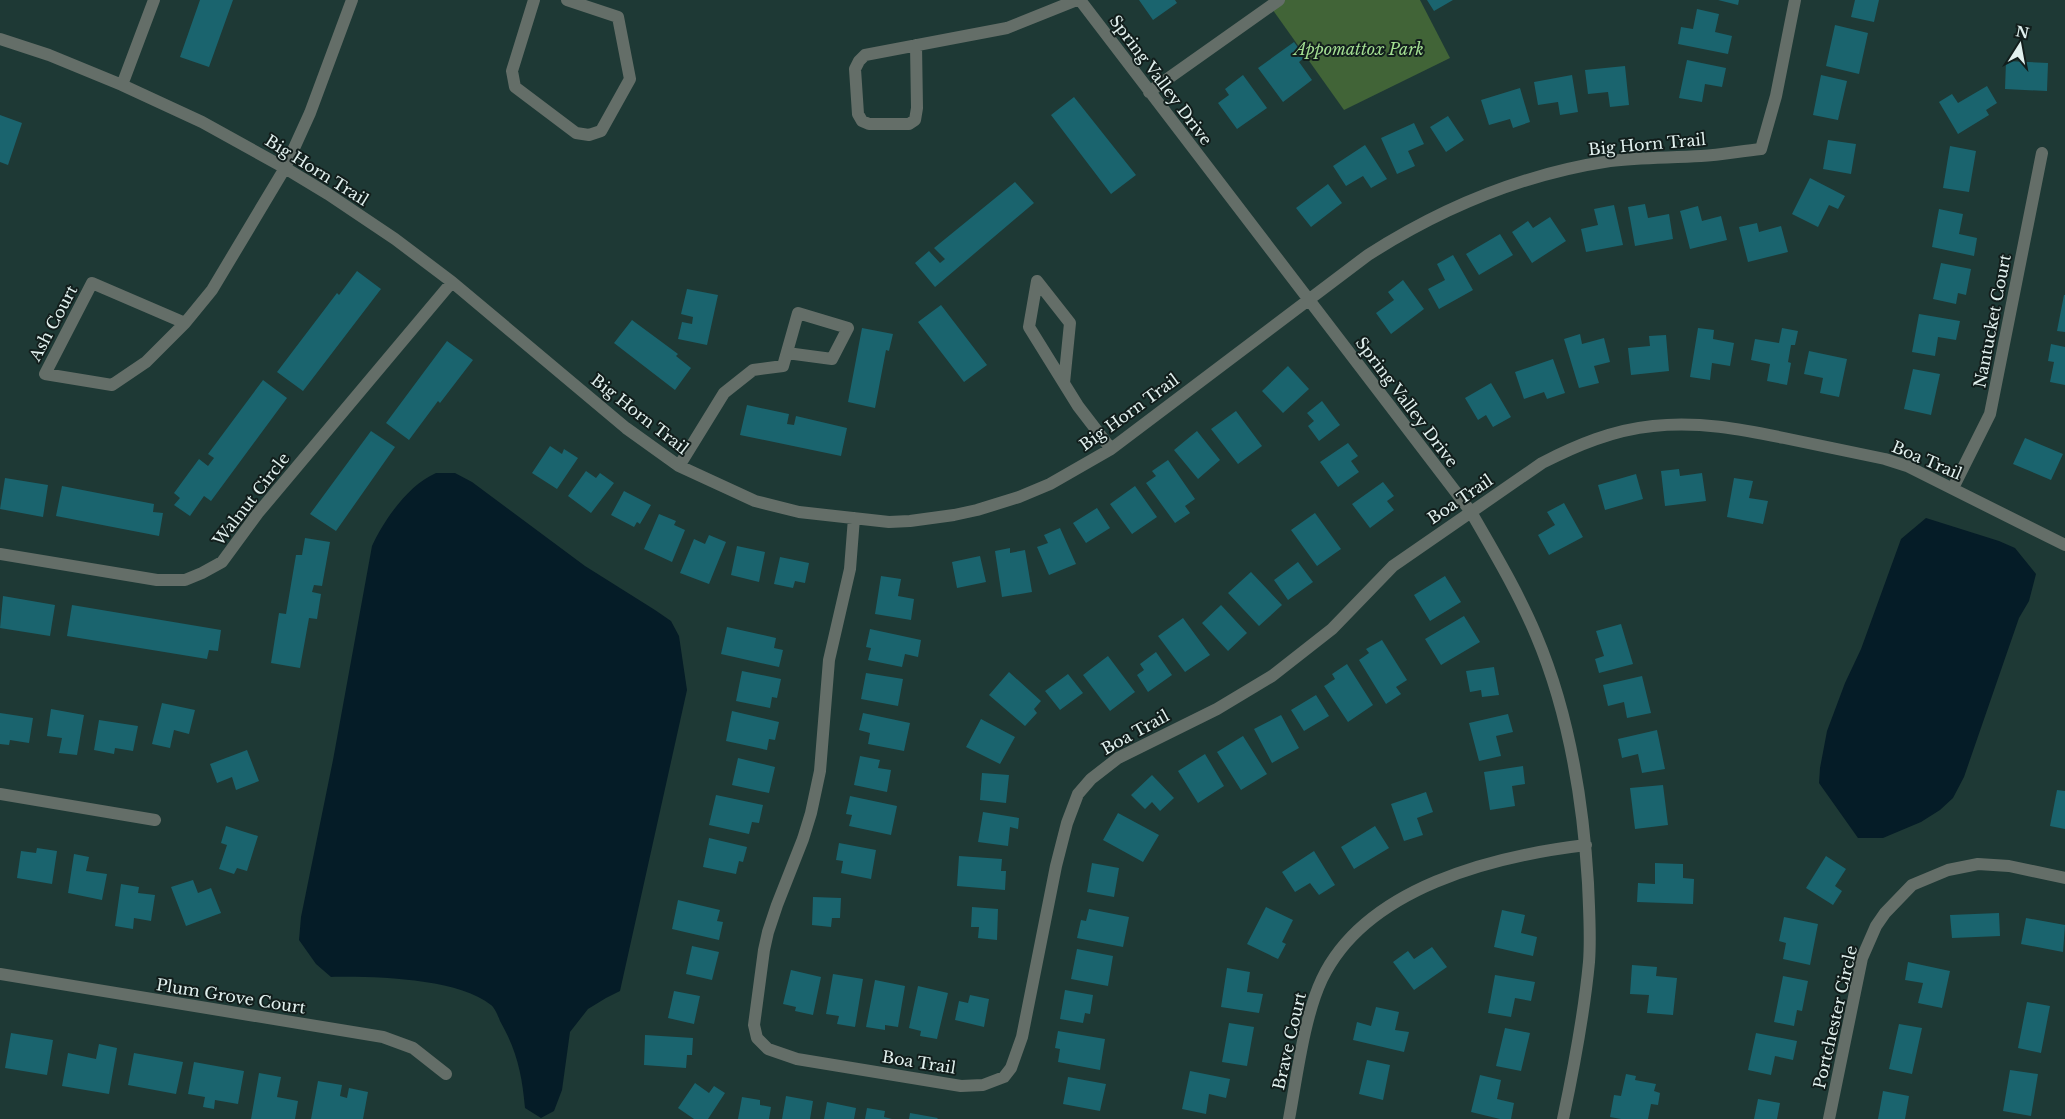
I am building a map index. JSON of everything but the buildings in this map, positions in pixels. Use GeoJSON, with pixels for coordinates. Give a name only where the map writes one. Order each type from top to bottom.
{"type":"FeatureCollection","features":[{"type":"Feature","properties":{"kind":"street"},"geometry":{"type":"LineString","coordinates":[[122,85],[154,0]]}},
{"type":"Feature","properties":{"kind":"street","name":"Ash Court"},"geometry":{"type":"LineString","coordinates":[[185,323],[92,283],[45,374],[112,385],[146,362],[185,323],[212,290],[285,168],[310,113],[352,0]]}},
{"type":"Feature","properties":{"kind":"street"},"geometry":{"type":"LineString","coordinates":[[534,0],[512,71],[515,87],[576,133],[589,136],[602,131],[630,78],[618,17],[567,0]]}},
{"type":"Feature","properties":{"kind":"street"},"geometry":{"type":"LineString","coordinates":[[916,45],[917,108],[915,120],[909,124],[869,124],[862,121],[858,114],[855,70],[858,61],[865,55],[916,45],[1006,28],[1078,0]]}},
{"type":"Feature","properties":{"kind":"street","name":"Spring Valley Drive"},"geometry":{"type":"LineString","coordinates":[[1078,0],[1471,512],[1507,574],[1537,637],[1563,716],[1578,789],[1586,845],[1590,922],[1589,960],[1582,1020],[1563,1119]]}},
{"type":"Feature","properties":{"kind":"street"},"geometry":{"type":"LineString","coordinates":[[1149,92],[1279,0]]}},
{"type":"Feature","properties":{"kind":"street","name":"Big Horn Trail"},"geometry":{"type":"LineString","coordinates":[[0,39],[49,55],[122,85],[202,122],[328,194],[395,239],[452,282],[626,428],[679,466],[755,500],[799,512],[889,522],[910,521],[977,510],[1019,497],[1050,484],[1111,449],[1308,299],[1393,239],[1450,209],[1495,190],[1543,175],[1610,161],[1701,156],[1761,149],[1776,96],[1795,0]]}},
{"type":"Feature","properties":{"kind":"street","name":"Nantucket Court"},"geometry":{"type":"LineString","coordinates":[[1953,488],[1990,414],[2042,153]]}},
{"type":"Feature","properties":{"kind":"street"},"geometry":{"type":"LineString","coordinates":[[1064,383],[1070,323],[1036,281],[1029,327],[1078,406],[1111,449]]}},
{"type":"Feature","properties":{"kind":"street","name":"Walnut Circle"},"geometry":{"type":"LineString","coordinates":[[0,554],[157,580],[185,580],[202,574],[222,562],[258,513],[452,282]]}},
{"type":"Feature","properties":{"kind":"street"},"geometry":{"type":"LineString","coordinates":[[679,466],[724,392],[753,370],[784,366],[787,352],[798,313],[848,328],[832,359],[787,352]]}},
{"type":"Feature","properties":{"kind":"street","name":"Boa Trail"},"geometry":{"type":"LineString","coordinates":[[854,518],[850,569],[829,660],[820,771],[812,813],[804,839],[768,932],[754,1025],[757,1038],[768,1049],[797,1059],[961,1086],[990,1083],[1004,1077],[1011,1068],[1022,1037],[1056,866],[1067,823],[1078,794],[1091,779],[1118,758],[1217,709],[1272,676],[1332,629],[1393,566],[1542,463],[1567,450],[1616,433],[1643,427],[1674,424],[1736,428],[1885,459],[1907,466],[2065,545]]}},
{"type":"Feature","properties":{"kind":"street"},"geometry":{"type":"LineString","coordinates":[[0,794],[156,820]]}},
{"type":"Feature","properties":{"kind":"street","name":"Brave Court"},"geometry":{"type":"LineString","coordinates":[[1289,1119],[1314,997],[1332,960],[1354,934],[1390,906],[1429,885],[1454,875],[1513,856],[1586,845]]}},
{"type":"Feature","properties":{"kind":"street","name":"Portchester Circle"},"geometry":{"type":"LineString","coordinates":[[1829,1119],[1862,958],[1876,926],[1885,913],[1912,885],[1948,870],[1978,864],[2009,866],[2065,878]]}},
{"type":"Feature","properties":{"kind":"street","name":"Plum Grove Court"},"geometry":{"type":"LineString","coordinates":[[0,974],[383,1037],[413,1048],[446,1074]]}},
{"type":"Feature","properties":{"kind":"green space","name":"Appomattox Park"},"geometry":{"type":"Polygon","coordinates":[[[1280,0],[1420,0],[1450,58],[1344,110],[1270,6],[1280,0]]]}},
{"type":"Feature","properties":{"kind":"water"},"geometry":{"type":"Polygon","coordinates":[[[436,473],[455,473],[472,482],[585,566],[671,621],[679,636],[687,690],[620,991],[588,1009],[570,1032],[562,1090],[554,1111],[541,1118],[525,1108],[515,1053],[491,1005],[476,996],[458,989],[437,984],[391,978],[331,977],[316,964],[299,940],[301,917],[333,760],[372,546],[383,525],[398,504],[416,486],[436,473]]]}},
{"type":"Feature","properties":{"kind":"water"},"geometry":{"type":"Polygon","coordinates":[[[1926,518],[1999,541],[2015,548],[2036,574],[2029,601],[2019,618],[1964,777],[1953,798],[1940,810],[1921,822],[1883,838],[1858,838],[1819,783],[1827,731],[1845,683],[1861,649],[1901,539],[1926,518]]]}}]}
